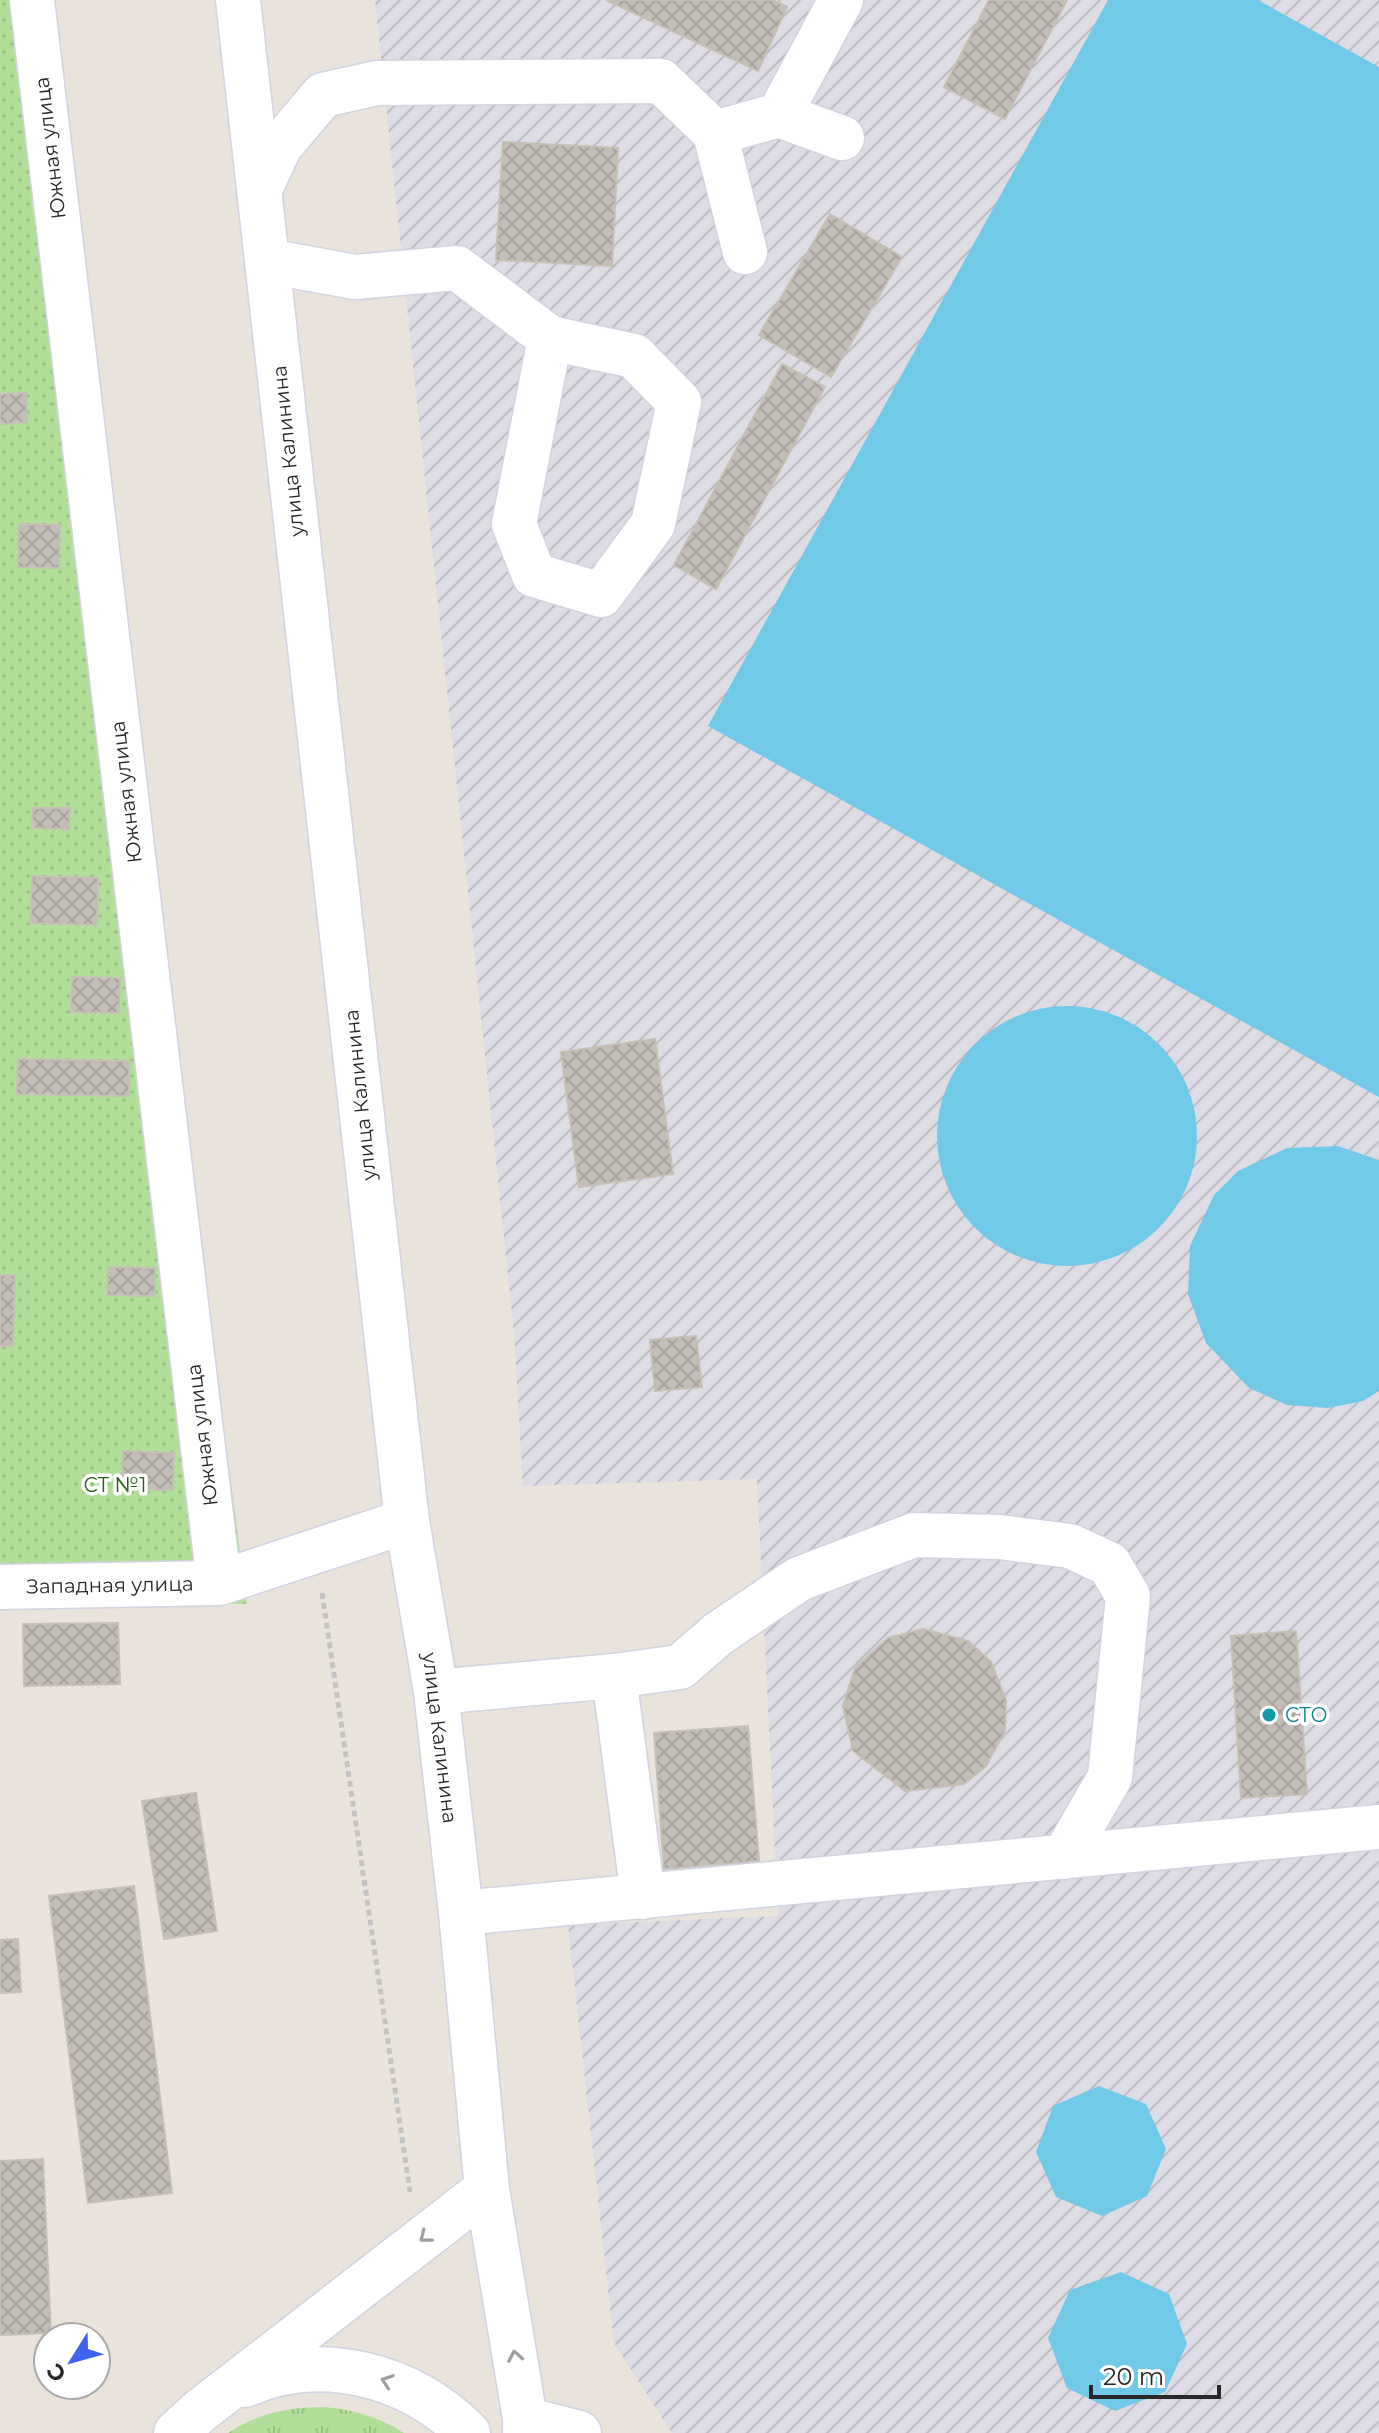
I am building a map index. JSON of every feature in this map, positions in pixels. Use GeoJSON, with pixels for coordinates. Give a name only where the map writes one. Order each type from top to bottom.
{"type":"FeatureCollection","features":[{"type":"Feature","properties":{"kind":"street","name":"Южная улица"},"geometry":{"type":"LineString","coordinates":[[32,0],[219,1583]]}},
{"type":"Feature","properties":{"kind":"street","name":"улица Калинина"},"geometry":{"type":"LineString","coordinates":[[238,0],[407,1521],[436,1692],[487,2189],[525,2426]]}},
{"type":"Feature","properties":{"kind":"street"},"geometry":{"type":"LineString","coordinates":[[779,115],[841,0]]}},
{"type":"Feature","properties":{"kind":"street"},"geometry":{"type":"LineString","coordinates":[[259,191],[280,146],[323,95],[377,83],[661,81],[715,133],[745,252]]}},
{"type":"Feature","properties":{"kind":"street"},"geometry":{"type":"LineString","coordinates":[[715,133],[779,115],[842,138]]}},
{"type":"Feature","properties":{"kind":"street"},"geometry":{"type":"LineString","coordinates":[[267,261],[355,277],[457,268],[550,338],[634,356],[679,402],[653,524],[601,595],[534,575],[514,524],[550,338]]}},
{"type":"Feature","properties":{"kind":"street","name":"Западная улица"},"geometry":{"type":"LineString","coordinates":[[0,1587],[219,1583],[407,1521]]}},
{"type":"Feature","properties":{"kind":"street"},"geometry":{"type":"LineString","coordinates":[[436,1692],[680,1667],[718,1634],[799,1579],[914,1535],[1000,1537],[1070,1546],[1109,1564],[1128,1596],[1110,1777],[1064,1857]]}},
{"type":"Feature","properties":{"kind":"street"},"geometry":{"type":"LineString","coordinates":[[614,1676],[643,1897]]}},
{"type":"Feature","properties":{"kind":"street"},"geometry":{"type":"LineString","coordinates":[[461,1913],[1379,1827]]}},
{"type":"Feature","properties":{"kind":"street"},"geometry":{"type":"LineString","coordinates":[[176,2433],[487,2189]]}},
{"type":"Feature","properties":{"kind":"street"},"geometry":{"type":"LineString","coordinates":[[150,2433],[250,2382],[285,2373],[321,2370],[357,2373],[409,2389],[468,2433]]}},
{"type":"Feature","properties":{"kind":"street"},"geometry":{"type":"LineString","coordinates":[[525,2426],[579,2433]]}},
{"type":"Feature","properties":{"kind":"path"},"geometry":{"type":"LineString","coordinates":[[315,1551],[412,2206]]}},
{"type":"Feature","properties":{"kind":"shaded area"},"geometry":{"type":"Polygon","coordinates":[[[375,0],[1379,0],[1379,2433],[672,2433],[614,2343],[568,1925],[778,1916],[757,1479],[523,1486],[514,1333],[375,0]]]}},
{"type":"Feature","properties":{"kind":"green space","name":"СТ №1"},"geometry":{"type":"Polygon","coordinates":[[[0,0],[47,0],[141,802],[247,1604],[0,1604],[0,0]]]}},
{"type":"Feature","properties":{"kind":"green space"},"geometry":{"type":"Polygon","coordinates":[[[323,2407],[365,2415],[404,2433],[228,2433],[273,2413],[323,2407]]]}},
{"type":"Feature","properties":{"kind":"water"},"geometry":{"type":"Polygon","coordinates":[[[1108,0],[1258,0],[1379,67],[1379,1097],[708,726],[1108,0]]]}},
{"type":"Feature","properties":{"kind":"water"},"geometry":{"type":"Polygon","coordinates":[[[1054,1006],[1080,1006],[1105,1011],[1128,1021],[1150,1035],[1168,1053],[1192,1098],[1197,1136],[1192,1174],[1182,1197],[1168,1219],[1150,1237],[1105,1261],[1080,1266],[1054,1266],[1029,1261],[1006,1251],[984,1237],[966,1219],[942,1174],[937,1149],[937,1123],[942,1098],[952,1075],[966,1053],[984,1035],[1029,1011],[1054,1006]]]}},
{"type":"Feature","properties":{"kind":"water"},"geometry":{"type":"Polygon","coordinates":[[[1338,1146],[1379,1160],[1379,1391],[1363,1401],[1328,1408],[1287,1405],[1249,1388],[1206,1343],[1188,1294],[1190,1246],[1214,1195],[1238,1171],[1287,1148],[1338,1146]]]}},
{"type":"Feature","properties":{"kind":"water"},"geometry":{"type":"Polygon","coordinates":[[[1099,2086],[1146,2104],[1166,2149],[1147,2196],[1102,2216],[1056,2197],[1036,2152],[1053,2106],[1099,2086]]]}},
{"type":"Feature","properties":{"kind":"water"},"geometry":{"type":"Polygon","coordinates":[[[1121,2272],[1169,2294],[1187,2344],[1165,2392],[1115,2411],[1067,2388],[1048,2338],[1070,2290],[1121,2272]]]}},
{"type":"Feature","properties":{"kind":"building"},"geometry":{"type":"Polygon","coordinates":[[[606,0],[773,0],[787,7],[758,71],[606,0]]]}},
{"type":"Feature","properties":{"kind":"building"},"geometry":{"type":"Polygon","coordinates":[[[989,0],[1067,0],[1005,119],[944,87],[989,0]]]}},
{"type":"Feature","properties":{"kind":"building"},"geometry":{"type":"Polygon","coordinates":[[[503,142],[618,148],[612,266],[496,260],[503,142]]]}},
{"type":"Feature","properties":{"kind":"building"},"geometry":{"type":"Polygon","coordinates":[[[830,214],[902,257],[831,377],[759,335],[830,214]]]}},
{"type":"Feature","properties":{"kind":"building"},"geometry":{"type":"Polygon","coordinates":[[[782,364],[825,387],[716,589],[674,565],[782,364]]]}},
{"type":"Feature","properties":{"kind":"building"},"geometry":{"type":"Polygon","coordinates":[[[26,393],[27,422],[0,424],[0,394],[26,393]]]}},
{"type":"Feature","properties":{"kind":"building"},"geometry":{"type":"Polygon","coordinates":[[[19,524],[60,525],[59,568],[18,567],[19,524]]]}},
{"type":"Feature","properties":{"kind":"building"},"geometry":{"type":"Polygon","coordinates":[[[33,808],[70,808],[69,829],[32,828],[33,808]]]}},
{"type":"Feature","properties":{"kind":"building"},"geometry":{"type":"Polygon","coordinates":[[[32,876],[98,878],[97,925],[31,923],[32,876]]]}},
{"type":"Feature","properties":{"kind":"building"},"geometry":{"type":"Polygon","coordinates":[[[72,977],[120,978],[119,1013],[71,1012],[72,977]]]}},
{"type":"Feature","properties":{"kind":"building"},"geometry":{"type":"Polygon","coordinates":[[[655,1039],[673,1174],[579,1187],[561,1052],[655,1039]]]}},
{"type":"Feature","properties":{"kind":"building"},"geometry":{"type":"Polygon","coordinates":[[[18,1059],[129,1061],[129,1096],[17,1094],[18,1059]]]}},
{"type":"Feature","properties":{"kind":"building"},"geometry":{"type":"Polygon","coordinates":[[[108,1267],[155,1268],[155,1296],[107,1295],[108,1267]]]}},
{"type":"Feature","properties":{"kind":"building"},"geometry":{"type":"Polygon","coordinates":[[[0,1275],[15,1275],[13,1346],[0,1346],[0,1275]]]}},
{"type":"Feature","properties":{"kind":"building"},"geometry":{"type":"Polygon","coordinates":[[[696,1336],[702,1387],[655,1391],[650,1340],[696,1336]]]}},
{"type":"Feature","properties":{"kind":"building"},"geometry":{"type":"Polygon","coordinates":[[[123,1451],[174,1453],[173,1490],[122,1489],[123,1451]]]}},
{"type":"Feature","properties":{"kind":"building"},"geometry":{"type":"Polygon","coordinates":[[[118,1623],[120,1684],[24,1686],[23,1624],[118,1623]]]}},
{"type":"Feature","properties":{"kind":"building"},"geometry":{"type":"Polygon","coordinates":[[[923,1629],[968,1641],[991,1662],[1006,1700],[1005,1731],[986,1766],[964,1784],[905,1791],[853,1751],[843,1706],[855,1668],[888,1638],[923,1629]]]}},
{"type":"Feature","properties":{"kind":"building","name":"СТО"},"geometry":{"type":"Polygon","coordinates":[[[1296,1631],[1307,1794],[1241,1798],[1231,1636],[1296,1631]]]}},
{"type":"Feature","properties":{"kind":"building"},"geometry":{"type":"Polygon","coordinates":[[[748,1726],[759,1861],[664,1869],[654,1733],[748,1726]]]}},
{"type":"Feature","properties":{"kind":"building"},"geometry":{"type":"Polygon","coordinates":[[[196,1793],[217,1931],[164,1939],[142,1801],[196,1793]]]}},
{"type":"Feature","properties":{"kind":"building"},"geometry":{"type":"Polygon","coordinates":[[[134,1886],[172,2193],[88,2203],[49,1896],[134,1886]]]}},
{"type":"Feature","properties":{"kind":"building"},"geometry":{"type":"Polygon","coordinates":[[[18,1939],[21,1992],[0,1993],[0,1940],[18,1939]]]}},
{"type":"Feature","properties":{"kind":"building"},"geometry":{"type":"Polygon","coordinates":[[[43,2159],[50,2321],[32,2321],[32,2334],[0,2335],[0,2161],[43,2159]]]}},
{"type":"Feature","properties":{"kind":"place","name":"СТО"},"geometry":{"type":"Point","coordinates":[1269,1715]}}]}
